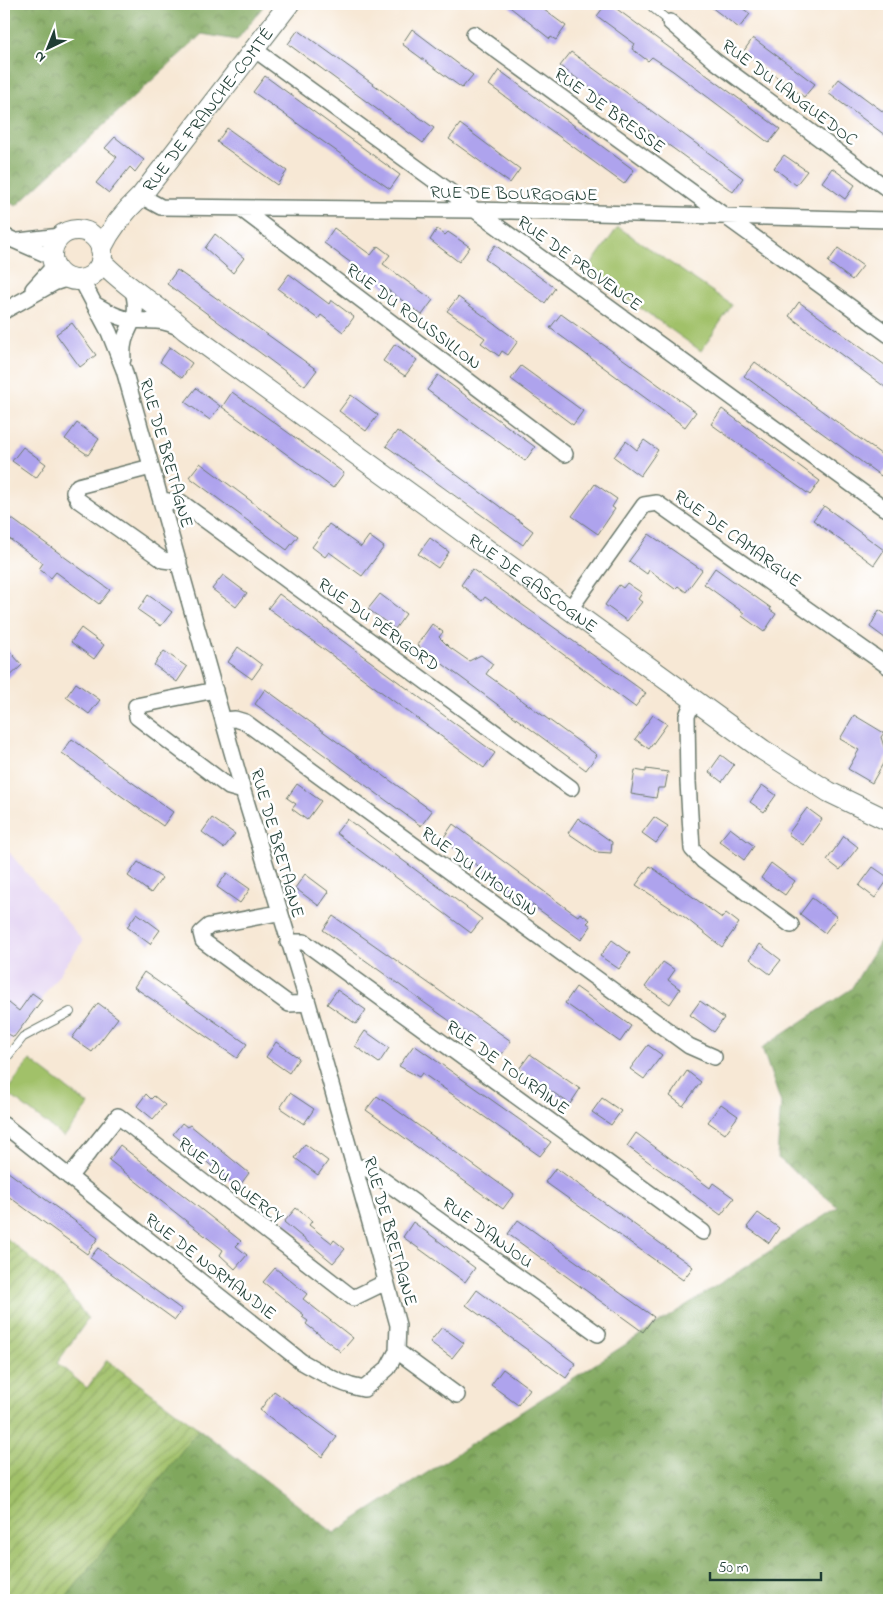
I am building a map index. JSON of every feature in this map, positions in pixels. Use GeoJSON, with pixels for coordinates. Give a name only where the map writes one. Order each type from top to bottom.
{"type":"FeatureCollection","features":[{"type":"Feature","properties":{"kind":"street","name":"RUE DE FRANCHE-COMTÉ"},"geometry":{"type":"LineString","coordinates":[[88,232],[103,226],[123,212],[140,196],[289,4]]}},
{"type":"Feature","properties":{"kind":"street","name":"RUE DU LANGUEDOC"},"geometry":{"type":"LineString","coordinates":[[670,22],[715,61],[889,190]]}},
{"type":"Feature","properties":{"kind":"street","name":"RUE DE BRESSE"},"geometry":{"type":"LineString","coordinates":[[474,34],[889,336]]}},
{"type":"Feature","properties":{"kind":"street","name":"RUE DE PROVENCE"},"geometry":{"type":"LineString","coordinates":[[254,49],[884,508]]}},
{"type":"Feature","properties":{"kind":"street","name":"RUE DE BOURGOGNE"},"geometry":{"type":"LineString","coordinates":[[140,196],[162,207],[474,210],[889,220]]}},
{"type":"Feature","properties":{"kind":"street","name":"RUE DU ROUSSILLON"},"geometry":{"type":"LineString","coordinates":[[240,208],[565,454]]}},
{"type":"Feature","properties":{"kind":"street","name":"RUE DE FRANCHE-COMTÉ"},"geometry":{"type":"LineString","coordinates":[[101,255],[110,231],[123,212]]}},
{"type":"Feature","properties":{"kind":"street"},"geometry":{"type":"LineString","coordinates":[[74,230],[88,232],[95,238],[101,255],[94,273],[64,270],[9,239],[60,236],[74,230]]}},
{"type":"Feature","properties":{"kind":"street"},"geometry":{"type":"LineString","coordinates":[[60,236],[53,250],[64,270]]}},
{"type":"Feature","properties":{"kind":"street","name":"RUE DE GASCOGNE"},"geometry":{"type":"LineString","coordinates":[[101,255],[123,283],[171,317],[185,330],[763,750],[813,781],[889,821]]}},
{"type":"Feature","properties":{"kind":"street"},"geometry":{"type":"LineString","coordinates":[[4,311],[64,270]]}},
{"type":"Feature","properties":{"kind":"street","name":"RUE DE BRETAGNE"},"geometry":{"type":"LineString","coordinates":[[64,270],[96,305],[124,370],[278,913],[308,1003],[398,1325],[397,1351]]}},
{"type":"Feature","properties":{"kind":"street"},"geometry":{"type":"LineString","coordinates":[[124,370],[122,344],[125,333],[134,320],[137,310],[132,288]]}},
{"type":"Feature","properties":{"kind":"street","name":"RUE DE GASCOGNE"},"geometry":{"type":"LineString","coordinates":[[96,305],[113,314],[134,320],[150,319],[185,330]]}},
{"type":"Feature","properties":{"kind":"street"},"geometry":{"type":"LineString","coordinates":[[151,466],[78,486],[74,492],[78,500],[164,560],[179,562]]}},
{"type":"Feature","properties":{"kind":"street","name":"RUE DU PÉRIGORD"},"geometry":{"type":"LineString","coordinates":[[161,500],[182,503],[571,788]]}},
{"type":"Feature","properties":{"kind":"street","name":"RUE DE CAMARGUE"},"geometry":{"type":"LineString","coordinates":[[570,610],[644,505],[657,503],[889,667]]}},
{"type":"Feature","properties":{"kind":"street"},"geometry":{"type":"LineString","coordinates":[[215,690],[136,706],[137,717],[229,787],[243,791]]}},
{"type":"Feature","properties":{"kind":"street"},"geometry":{"type":"LineString","coordinates":[[694,699],[687,716],[692,849],[703,860],[791,924]]}},
{"type":"Feature","properties":{"kind":"street","name":"RUE DU LIMOUSIN"},"geometry":{"type":"LineString","coordinates":[[224,720],[235,719],[244,722],[689,1046],[714,1057]]}},
{"type":"Feature","properties":{"kind":"street"},"geometry":{"type":"LineString","coordinates":[[278,913],[208,926],[201,934],[203,941],[290,1004],[308,1003]]}},
{"type":"Feature","properties":{"kind":"street","name":"RUE DE TOURAINE"},"geometry":{"type":"LineString","coordinates":[[288,942],[304,942],[703,1232]]}},
{"type":"Feature","properties":{"kind":"street","name":"RUE DU QUERCY"},"geometry":{"type":"LineString","coordinates":[[69,1177],[118,1116],[353,1298],[386,1282]]}},
{"type":"Feature","properties":{"kind":"street","name":"RUE DE NORMANDIE"},"geometry":{"type":"LineString","coordinates":[[4,1125],[302,1362],[346,1386],[364,1389],[388,1368],[397,1351]]}},
{"type":"Feature","properties":{"kind":"street","name":"RUE D'ANJOU"},"geometry":{"type":"LineString","coordinates":[[354,1168],[364,1167],[598,1334]]}},
{"type":"Feature","properties":{"kind":"street"},"geometry":{"type":"LineString","coordinates":[[397,1351],[457,1395]]}},
{"type":"Feature","properties":{"kind":"lane"},"geometry":{"type":"LineString","coordinates":[[652,4],[653,8],[670,22]]}},
{"type":"Feature","properties":{"kind":"lane"},"geometry":{"type":"LineString","coordinates":[[4,1061],[23,1037],[70,1012]]}},
{"type":"Feature","properties":{"kind":"shaded area"},"geometry":{"type":"Polygon","coordinates":[[[4,846],[83,941],[4,1051],[4,846]]]}},
{"type":"Feature","properties":{"kind":"green space"},"geometry":{"type":"Polygon","coordinates":[[[4,4],[265,4],[237,40],[202,34],[16,206],[4,199],[4,4]]]}},
{"type":"Feature","properties":{"kind":"green space"},"geometry":{"type":"Polygon","coordinates":[[[618,227],[732,305],[701,351],[587,270],[618,227]]]}},
{"type":"Feature","properties":{"kind":"green space"},"geometry":{"type":"Polygon","coordinates":[[[889,927],[889,1600],[64,1600],[199,1429],[334,1533],[838,1207],[777,1157],[781,1103],[762,1048],[851,989],[889,927]]]}},
{"type":"Feature","properties":{"kind":"green space"},"geometry":{"type":"Polygon","coordinates":[[[30,1060],[89,1105],[64,1137],[6,1092],[30,1060]]]}},
{"type":"Feature","properties":{"kind":"green space"},"geometry":{"type":"Polygon","coordinates":[[[4,1236],[63,1286],[88,1319],[57,1363],[87,1388],[107,1360],[199,1429],[64,1600],[4,1600],[4,1236]]]}},
{"type":"Feature","properties":{"kind":"building"},"geometry":{"type":"Polygon","coordinates":[[[506,4],[536,4],[566,26],[556,40],[551,37],[550,39],[506,4]]]}},
{"type":"Feature","properties":{"kind":"building"},"geometry":{"type":"Polygon","coordinates":[[[606,4],[610,4],[780,129],[769,143],[673,71],[652,57],[648,61],[632,49],[635,44],[597,16],[606,4]]]}},
{"type":"Feature","properties":{"kind":"building"},"geometry":{"type":"Polygon","coordinates":[[[707,4],[737,4],[750,14],[739,28],[707,4]]]}},
{"type":"Feature","properties":{"kind":"building"},"geometry":{"type":"Polygon","coordinates":[[[412,29],[473,75],[462,88],[402,44],[412,29]]]}},
{"type":"Feature","properties":{"kind":"building"},"geometry":{"type":"Polygon","coordinates":[[[298,30],[434,128],[423,143],[288,44],[298,30]]]}},
{"type":"Feature","properties":{"kind":"building"},"geometry":{"type":"Polygon","coordinates":[[[753,38],[815,84],[804,97],[743,52],[753,38]]]}},
{"type":"Feature","properties":{"kind":"building"},"geometry":{"type":"Polygon","coordinates":[[[571,52],[743,178],[733,192],[560,66],[571,52]]]}},
{"type":"Feature","properties":{"kind":"building"},"geometry":{"type":"Polygon","coordinates":[[[499,70],[634,170],[624,184],[489,85],[499,70]]]}},
{"type":"Feature","properties":{"kind":"building"},"geometry":{"type":"Polygon","coordinates":[[[265,76],[400,175],[390,189],[253,92],[265,76]]]}},
{"type":"Feature","properties":{"kind":"building"},"geometry":{"type":"Polygon","coordinates":[[[839,79],[889,116],[889,138],[828,93],[839,79]]]}},
{"type":"Feature","properties":{"kind":"building"},"geometry":{"type":"Polygon","coordinates":[[[460,124],[520,169],[510,183],[449,139],[460,124]]]}},
{"type":"Feature","properties":{"kind":"building"},"geometry":{"type":"Polygon","coordinates":[[[227,128],[287,171],[277,185],[217,142],[227,128]]]}},
{"type":"Feature","properties":{"kind":"building"},"geometry":{"type":"Polygon","coordinates":[[[115,137],[144,160],[135,172],[130,167],[109,193],[96,183],[117,157],[105,148],[115,137]]]}},
{"type":"Feature","properties":{"kind":"building"},"geometry":{"type":"Polygon","coordinates":[[[784,155],[807,171],[796,185],[774,168],[784,155]]]}},
{"type":"Feature","properties":{"kind":"building"},"geometry":{"type":"Polygon","coordinates":[[[832,168],[855,185],[845,199],[822,182],[832,168]]]}},
{"type":"Feature","properties":{"kind":"building"},"geometry":{"type":"Polygon","coordinates":[[[334,228],[371,255],[378,246],[390,255],[383,264],[433,300],[422,315],[324,243],[334,228]]]}},
{"type":"Feature","properties":{"kind":"building"},"geometry":{"type":"Polygon","coordinates":[[[437,229],[445,235],[448,232],[470,247],[459,262],[430,240],[437,229]]]}},
{"type":"Feature","properties":{"kind":"building"},"geometry":{"type":"Polygon","coordinates":[[[215,234],[244,258],[233,273],[205,248],[215,234]]]}},
{"type":"Feature","properties":{"kind":"building"},"geometry":{"type":"Polygon","coordinates":[[[495,245],[555,288],[545,303],[485,259],[495,245]]]}},
{"type":"Feature","properties":{"kind":"building"},"geometry":{"type":"Polygon","coordinates":[[[838,248],[863,266],[852,280],[828,262],[838,248]]]}},
{"type":"Feature","properties":{"kind":"building"},"geometry":{"type":"Polygon","coordinates":[[[177,270],[317,370],[305,386],[167,284],[177,270]]]}},
{"type":"Feature","properties":{"kind":"building"},"geometry":{"type":"Polygon","coordinates":[[[289,274],[329,304],[331,300],[354,317],[343,332],[321,315],[318,319],[278,289],[289,274]]]}},
{"type":"Feature","properties":{"kind":"building"},"geometry":{"type":"Polygon","coordinates":[[[458,297],[518,341],[508,355],[502,351],[499,356],[481,343],[485,338],[447,311],[458,297]]]}},
{"type":"Feature","properties":{"kind":"building"},"geometry":{"type":"Polygon","coordinates":[[[799,302],[889,368],[889,390],[789,316],[799,302]]]}},
{"type":"Feature","properties":{"kind":"building"},"geometry":{"type":"Polygon","coordinates":[[[561,314],[696,412],[685,427],[550,328],[561,314]]]}},
{"type":"Feature","properties":{"kind":"building"},"geometry":{"type":"Polygon","coordinates":[[[72,323],[96,355],[80,367],[56,334],[72,323]]]}},
{"type":"Feature","properties":{"kind":"building"},"geometry":{"type":"Polygon","coordinates":[[[395,344],[417,360],[405,376],[383,361],[395,344]]]}},
{"type":"Feature","properties":{"kind":"building"},"geometry":{"type":"Polygon","coordinates":[[[170,347],[192,363],[182,378],[160,362],[170,347]]]}},
{"type":"Feature","properties":{"kind":"building"},"geometry":{"type":"Polygon","coordinates":[[[755,362],[889,460],[889,465],[881,476],[744,376],[755,362]]]}},
{"type":"Feature","properties":{"kind":"building"},"geometry":{"type":"Polygon","coordinates":[[[521,366],[583,411],[573,425],[511,379],[521,366]]]}},
{"type":"Feature","properties":{"kind":"building"},"geometry":{"type":"Polygon","coordinates":[[[438,375],[535,447],[525,461],[427,390],[438,375]]]}},
{"type":"Feature","properties":{"kind":"building"},"geometry":{"type":"Polygon","coordinates":[[[196,388],[220,406],[210,420],[185,402],[196,388]]]}},
{"type":"Feature","properties":{"kind":"building"},"geometry":{"type":"Polygon","coordinates":[[[232,392],[344,473],[333,488],[222,407],[232,392]]]}},
{"type":"Feature","properties":{"kind":"building"},"geometry":{"type":"Polygon","coordinates":[[[351,395],[378,415],[366,431],[339,411],[351,395]]]}},
{"type":"Feature","properties":{"kind":"building"},"geometry":{"type":"Polygon","coordinates":[[[722,409],[820,481],[810,495],[711,424],[722,409]]]}},
{"type":"Feature","properties":{"kind":"building"},"geometry":{"type":"Polygon","coordinates":[[[77,423],[99,439],[88,455],[65,439],[77,423]]]}},
{"type":"Feature","properties":{"kind":"building"},"geometry":{"type":"Polygon","coordinates":[[[397,431],[533,531],[523,545],[386,446],[397,431]]]}},
{"type":"Feature","properties":{"kind":"building"},"geometry":{"type":"Polygon","coordinates":[[[644,440],[658,450],[640,476],[614,457],[626,441],[637,450],[644,440]]]}},
{"type":"Feature","properties":{"kind":"building"},"geometry":{"type":"Polygon","coordinates":[[[23,447],[46,464],[36,478],[12,461],[23,447]]]}},
{"type":"Feature","properties":{"kind":"building"},"geometry":{"type":"Polygon","coordinates":[[[200,463],[298,536],[287,550],[189,477],[200,463]]]}},
{"type":"Feature","properties":{"kind":"building"},"geometry":{"type":"Polygon","coordinates":[[[595,484],[617,499],[612,507],[615,509],[598,534],[572,516],[595,484]]]}},
{"type":"Feature","properties":{"kind":"building"},"geometry":{"type":"Polygon","coordinates":[[[824,506],[884,550],[874,565],[813,520],[824,506]]]}},
{"type":"Feature","properties":{"kind":"building"},"geometry":{"type":"Polygon","coordinates":[[[8,516],[110,590],[99,604],[56,572],[51,578],[39,569],[43,563],[4,535],[4,523],[8,516]]]}},
{"type":"Feature","properties":{"kind":"building"},"geometry":{"type":"Polygon","coordinates":[[[329,524],[361,547],[369,536],[384,547],[362,576],[329,552],[325,557],[312,547],[329,524]]]}},
{"type":"Feature","properties":{"kind":"building"},"geometry":{"type":"Polygon","coordinates":[[[649,534],[702,570],[686,592],[678,586],[675,589],[649,570],[647,574],[629,561],[649,534]]]}},
{"type":"Feature","properties":{"kind":"building"},"geometry":{"type":"Polygon","coordinates":[[[430,538],[449,552],[438,568],[418,554],[430,538]]]}},
{"type":"Feature","properties":{"kind":"building"},"geometry":{"type":"Polygon","coordinates":[[[715,568],[771,608],[770,610],[776,614],[764,632],[742,616],[744,613],[704,584],[715,568]]]}},
{"type":"Feature","properties":{"kind":"building"},"geometry":{"type":"Polygon","coordinates":[[[472,569],[646,693],[635,707],[485,597],[482,601],[461,585],[472,569]]]}},
{"type":"Feature","properties":{"kind":"building"},"geometry":{"type":"Polygon","coordinates":[[[223,575],[247,593],[236,607],[212,589],[223,575]]]}},
{"type":"Feature","properties":{"kind":"building"},"geometry":{"type":"Polygon","coordinates":[[[627,583],[642,593],[638,599],[642,602],[627,621],[605,605],[619,585],[623,588],[627,583]]]}},
{"type":"Feature","properties":{"kind":"building"},"geometry":{"type":"Polygon","coordinates":[[[279,594],[495,753],[484,768],[268,608],[279,594]]]}},
{"type":"Feature","properties":{"kind":"building"},"geometry":{"type":"Polygon","coordinates":[[[380,594],[406,614],[395,629],[368,609],[380,594]]]}},
{"type":"Feature","properties":{"kind":"building"},"geometry":{"type":"Polygon","coordinates":[[[148,595],[172,612],[161,626],[138,610],[148,595]]]}},
{"type":"Feature","properties":{"kind":"building"},"geometry":{"type":"Polygon","coordinates":[[[879,610],[889,616],[889,641],[870,627],[879,610]]]}},
{"type":"Feature","properties":{"kind":"building"},"geometry":{"type":"Polygon","coordinates":[[[432,624],[443,632],[439,637],[449,647],[469,661],[481,655],[493,664],[486,674],[597,755],[586,770],[417,645],[432,624]]]}},
{"type":"Feature","properties":{"kind":"building"},"geometry":{"type":"Polygon","coordinates":[[[81,628],[104,645],[94,659],[71,642],[81,628]]]}},
{"type":"Feature","properties":{"kind":"building"},"geometry":{"type":"Polygon","coordinates":[[[4,645],[22,665],[4,682],[4,645]]]}},
{"type":"Feature","properties":{"kind":"building"},"geometry":{"type":"Polygon","coordinates":[[[238,647],[262,665],[252,679],[228,662],[238,647]]]}},
{"type":"Feature","properties":{"kind":"building"},"geometry":{"type":"Polygon","coordinates":[[[164,651],[187,667],[177,682],[154,665],[164,651]]]}},
{"type":"Feature","properties":{"kind":"building"},"geometry":{"type":"Polygon","coordinates":[[[76,683],[100,700],[89,714],[66,697],[76,683]]]}},
{"type":"Feature","properties":{"kind":"building"},"geometry":{"type":"Polygon","coordinates":[[[265,689],[432,811],[421,826],[255,704],[265,689]]]}},
{"type":"Feature","properties":{"kind":"building"},"geometry":{"type":"Polygon","coordinates":[[[653,715],[667,724],[649,749],[635,739],[653,715]]]}},
{"type":"Feature","properties":{"kind":"building"},"geometry":{"type":"Polygon","coordinates":[[[854,715],[884,733],[881,737],[885,750],[889,753],[872,783],[848,769],[859,750],[840,739],[854,715]]]}},
{"type":"Feature","properties":{"kind":"building"},"geometry":{"type":"Polygon","coordinates":[[[72,739],[173,812],[163,826],[62,753],[72,739]]]}},
{"type":"Feature","properties":{"kind":"building"},"geometry":{"type":"Polygon","coordinates":[[[721,755],[734,765],[722,782],[709,772],[721,755]]]}},
{"type":"Feature","properties":{"kind":"building"},"geometry":{"type":"Polygon","coordinates":[[[646,769],[668,772],[665,788],[658,788],[656,798],[631,794],[635,770],[646,772],[646,769]]]}},
{"type":"Feature","properties":{"kind":"building"},"geometry":{"type":"Polygon","coordinates":[[[297,784],[321,801],[307,820],[292,809],[296,804],[287,798],[297,784]]]}},
{"type":"Feature","properties":{"kind":"building"},"geometry":{"type":"Polygon","coordinates":[[[762,785],[776,795],[764,812],[750,802],[762,785]]]}},
{"type":"Feature","properties":{"kind":"building"},"geometry":{"type":"Polygon","coordinates":[[[807,808],[822,819],[803,845],[788,834],[807,808]]]}},
{"type":"Feature","properties":{"kind":"building"},"geometry":{"type":"Polygon","coordinates":[[[654,817],[668,826],[656,843],[642,833],[654,817]]]}},
{"type":"Feature","properties":{"kind":"building"},"geometry":{"type":"Polygon","coordinates":[[[212,818],[235,834],[224,848],[202,832],[212,818]]]}},
{"type":"Feature","properties":{"kind":"building"},"geometry":{"type":"Polygon","coordinates":[[[578,818],[612,842],[611,853],[596,852],[568,833],[578,818]]]}},
{"type":"Feature","properties":{"kind":"building"},"geometry":{"type":"Polygon","coordinates":[[[347,819],[482,919],[471,933],[336,833],[347,819]]]}},
{"type":"Feature","properties":{"kind":"building"},"geometry":{"type":"Polygon","coordinates":[[[453,824],[569,910],[578,916],[580,913],[590,920],[587,923],[591,926],[581,940],[442,840],[453,824]]]}},
{"type":"Feature","properties":{"kind":"building"},"geometry":{"type":"Polygon","coordinates":[[[730,828],[754,846],[744,860],[719,841],[730,828]]]}},
{"type":"Feature","properties":{"kind":"building"},"geometry":{"type":"Polygon","coordinates":[[[844,836],[858,847],[840,870],[827,860],[844,836]]]}},
{"type":"Feature","properties":{"kind":"building"},"geometry":{"type":"Polygon","coordinates":[[[138,862],[162,878],[151,893],[128,876],[138,862]]]}},
{"type":"Feature","properties":{"kind":"building"},"geometry":{"type":"Polygon","coordinates":[[[771,863],[795,881],[785,895],[761,878],[771,863]]]}},
{"type":"Feature","properties":{"kind":"building"},"geometry":{"type":"Polygon","coordinates":[[[650,866],[722,918],[726,913],[739,923],[722,947],[683,916],[636,885],[650,866]]]}},
{"type":"Feature","properties":{"kind":"building"},"geometry":{"type":"Polygon","coordinates":[[[873,867],[889,878],[875,898],[859,886],[873,867]]]}},
{"type":"Feature","properties":{"kind":"building"},"geometry":{"type":"Polygon","coordinates":[[[227,873],[250,889],[240,903],[217,887],[227,873]]]}},
{"type":"Feature","properties":{"kind":"building"},"geometry":{"type":"Polygon","coordinates":[[[305,874],[329,892],[319,906],[295,888],[305,874]]]}},
{"type":"Feature","properties":{"kind":"building"},"geometry":{"type":"Polygon","coordinates":[[[812,898],[837,917],[825,933],[800,914],[812,898]]]}},
{"type":"Feature","properties":{"kind":"building"},"geometry":{"type":"Polygon","coordinates":[[[137,913],[160,930],[150,944],[127,927],[137,913]]]}},
{"type":"Feature","properties":{"kind":"building"},"geometry":{"type":"Polygon","coordinates":[[[333,916],[511,1041],[500,1057],[323,930],[333,916]]]}},
{"type":"Feature","properties":{"kind":"building"},"geometry":{"type":"Polygon","coordinates":[[[612,940],[630,953],[619,969],[600,956],[612,940]]]}},
{"type":"Feature","properties":{"kind":"building"},"geometry":{"type":"Polygon","coordinates":[[[760,944],[781,960],[770,974],[750,959],[760,944]]]}},
{"type":"Feature","properties":{"kind":"building"},"geometry":{"type":"Polygon","coordinates":[[[663,962],[675,970],[668,980],[680,989],[670,1004],[645,987],[663,962]]]}},
{"type":"Feature","properties":{"kind":"building"},"geometry":{"type":"Polygon","coordinates":[[[144,972],[247,1044],[237,1058],[134,987],[144,972]]]}},
{"type":"Feature","properties":{"kind":"building"},"geometry":{"type":"Polygon","coordinates":[[[576,987],[631,1026],[620,1042],[565,1003],[576,987]]]}},
{"type":"Feature","properties":{"kind":"building"},"geometry":{"type":"Polygon","coordinates":[[[337,990],[366,1010],[356,1024],[327,1004],[337,990]]]}},
{"type":"Feature","properties":{"kind":"building"},"geometry":{"type":"Polygon","coordinates":[[[32,993],[42,1000],[14,1037],[4,1032],[4,999],[19,1011],[32,993]]]}},
{"type":"Feature","properties":{"kind":"building"},"geometry":{"type":"Polygon","coordinates":[[[700,1001],[724,1018],[714,1032],[690,1015],[700,1001]]]}},
{"type":"Feature","properties":{"kind":"building"},"geometry":{"type":"Polygon","coordinates":[[[98,1003],[118,1018],[92,1052],[72,1038],[98,1003]]]}},
{"type":"Feature","properties":{"kind":"building"},"geometry":{"type":"Polygon","coordinates":[[[365,1031],[389,1048],[379,1063],[355,1046],[365,1031]]]}},
{"type":"Feature","properties":{"kind":"building"},"geometry":{"type":"Polygon","coordinates":[[[276,1042],[299,1058],[289,1073],[266,1057],[276,1042]]]}},
{"type":"Feature","properties":{"kind":"building"},"geometry":{"type":"Polygon","coordinates":[[[414,1045],[551,1142],[540,1156],[422,1073],[419,1077],[399,1066],[414,1045]]]}},
{"type":"Feature","properties":{"kind":"building"},"geometry":{"type":"Polygon","coordinates":[[[648,1045],[662,1055],[644,1079],[630,1069],[648,1045]]]}},
{"type":"Feature","properties":{"kind":"building"},"geometry":{"type":"Polygon","coordinates":[[[530,1054],[580,1089],[570,1104],[519,1069],[530,1054]]]}},
{"type":"Feature","properties":{"kind":"building"},"geometry":{"type":"Polygon","coordinates":[[[687,1071],[701,1082],[683,1106],[670,1096],[687,1071]]]}},
{"type":"Feature","properties":{"kind":"building"},"geometry":{"type":"Polygon","coordinates":[[[290,1093],[314,1109],[304,1124],[280,1108],[290,1093]]]}},
{"type":"Feature","properties":{"kind":"building"},"geometry":{"type":"Polygon","coordinates":[[[146,1094],[151,1099],[154,1096],[165,1105],[153,1119],[137,1106],[146,1094]]]}},
{"type":"Feature","properties":{"kind":"building"},"geometry":{"type":"Polygon","coordinates":[[[377,1096],[514,1194],[503,1209],[366,1110],[377,1096]]]}},
{"type":"Feature","properties":{"kind":"building"},"geometry":{"type":"Polygon","coordinates":[[[602,1098],[621,1111],[611,1125],[592,1112],[602,1098]]]}},
{"type":"Feature","properties":{"kind":"building"},"geometry":{"type":"Polygon","coordinates":[[[721,1104],[738,1116],[725,1134],[708,1122],[721,1104]]]}},
{"type":"Feature","properties":{"kind":"building"},"geometry":{"type":"Polygon","coordinates":[[[182,1123],[187,1127],[190,1125],[249,1173],[238,1188],[173,1134],[182,1123]]]}},
{"type":"Feature","properties":{"kind":"building"},"geometry":{"type":"Polygon","coordinates":[[[636,1133],[710,1188],[713,1183],[734,1198],[721,1215],[627,1146],[636,1133]]]}},
{"type":"Feature","properties":{"kind":"building"},"geometry":{"type":"Polygon","coordinates":[[[305,1144],[328,1161],[318,1175],[295,1158],[305,1144]]]}},
{"type":"Feature","properties":{"kind":"building"},"geometry":{"type":"Polygon","coordinates":[[[120,1145],[241,1241],[236,1246],[247,1255],[235,1269],[220,1255],[223,1250],[109,1160],[120,1145]]]}},
{"type":"Feature","properties":{"kind":"building"},"geometry":{"type":"Polygon","coordinates":[[[556,1168],[693,1267],[683,1280],[545,1182],[556,1168]]]}},
{"type":"Feature","properties":{"kind":"building"},"geometry":{"type":"Polygon","coordinates":[[[4,1169],[98,1238],[87,1254],[4,1193],[4,1169]]]}},
{"type":"Feature","properties":{"kind":"building"},"geometry":{"type":"Polygon","coordinates":[[[296,1208],[312,1221],[309,1225],[332,1243],[334,1240],[345,1249],[333,1263],[284,1222],[296,1208]]]}},
{"type":"Feature","properties":{"kind":"building"},"geometry":{"type":"Polygon","coordinates":[[[758,1213],[779,1228],[769,1243],[747,1227],[758,1213]]]}},
{"type":"Feature","properties":{"kind":"building"},"geometry":{"type":"Polygon","coordinates":[[[518,1220],[654,1317],[643,1332],[508,1234],[518,1220]]]}},
{"type":"Feature","properties":{"kind":"building"},"geometry":{"type":"Polygon","coordinates":[[[413,1222],[475,1268],[465,1282],[403,1237],[413,1222]]]}},
{"type":"Feature","properties":{"kind":"building"},"geometry":{"type":"Polygon","coordinates":[[[98,1248],[182,1310],[175,1320],[90,1258],[98,1248]]]}},
{"type":"Feature","properties":{"kind":"building"},"geometry":{"type":"Polygon","coordinates":[[[275,1268],[307,1294],[303,1299],[353,1338],[341,1352],[306,1324],[308,1321],[302,1317],[304,1315],[263,1282],[275,1268]]]}},
{"type":"Feature","properties":{"kind":"building"},"geometry":{"type":"Polygon","coordinates":[[[477,1290],[576,1364],[566,1378],[466,1305],[477,1290]]]}},
{"type":"Feature","properties":{"kind":"building"},"geometry":{"type":"Polygon","coordinates":[[[442,1327],[464,1343],[452,1358],[430,1342],[442,1327]]]}},
{"type":"Feature","properties":{"kind":"building"},"geometry":{"type":"Polygon","coordinates":[[[503,1369],[530,1389],[518,1405],[491,1385],[503,1369]]]}},
{"type":"Feature","properties":{"kind":"building"},"geometry":{"type":"Polygon","coordinates":[[[274,1391],[337,1437],[322,1457],[260,1410],[274,1391]]]}}]}
